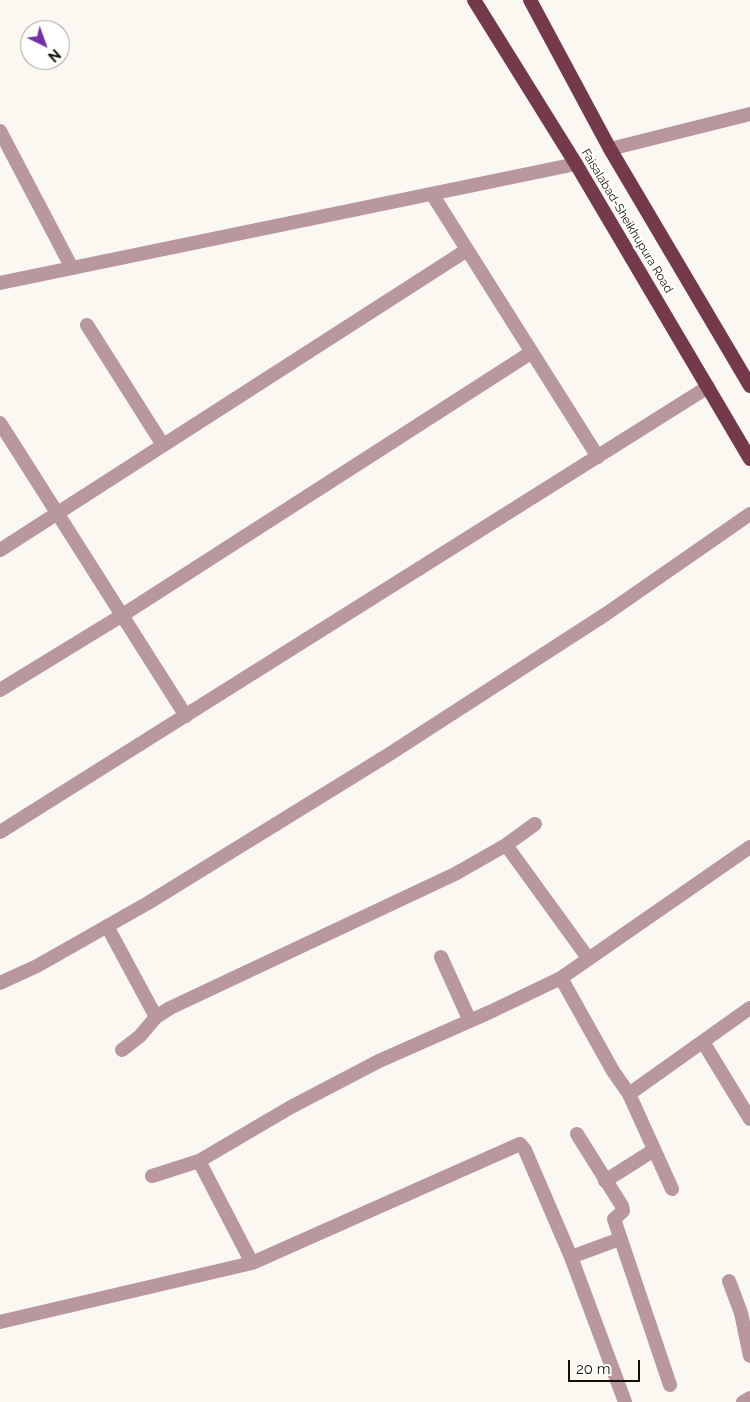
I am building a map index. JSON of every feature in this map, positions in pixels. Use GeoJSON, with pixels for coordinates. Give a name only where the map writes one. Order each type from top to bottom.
{"type":"FeatureCollection","features":[{"type":"Feature","properties":{"kind":"highway","name":"Faisalabad-Sheikhupura Road"},"geometry":{"type":"LineString","coordinates":[[474,0],[576,164],[750,459]]}},
{"type":"Feature","properties":{"kind":"highway","name":"Faisalabad-Sheikhupura Road"},"geometry":{"type":"LineString","coordinates":[[530,0],[610,149],[750,386]]}},
{"type":"Feature","properties":{"kind":"street"},"geometry":{"type":"LineString","coordinates":[[610,149],[750,114]]}},
{"type":"Feature","properties":{"kind":"street"},"geometry":{"type":"LineString","coordinates":[[0,131],[72,268]]}},
{"type":"Feature","properties":{"kind":"street"},"geometry":{"type":"LineString","coordinates":[[0,283],[576,164]]}},
{"type":"Feature","properties":{"kind":"street"},"geometry":{"type":"LineString","coordinates":[[432,194],[598,457]]}},
{"type":"Feature","properties":{"kind":"street"},"geometry":{"type":"LineString","coordinates":[[0,550],[467,250]]}},
{"type":"Feature","properties":{"kind":"street"},"geometry":{"type":"LineString","coordinates":[[87,325],[163,445]]}},
{"type":"Feature","properties":{"kind":"street"},"geometry":{"type":"LineString","coordinates":[[0,690],[121,616],[532,352]]}},
{"type":"Feature","properties":{"kind":"street"},"geometry":{"type":"LineString","coordinates":[[0,832],[708,388]]}},
{"type":"Feature","properties":{"kind":"street"},"geometry":{"type":"LineString","coordinates":[[0,423],[186,716]]}},
{"type":"Feature","properties":{"kind":"street"},"geometry":{"type":"LineString","coordinates":[[0,983],[37,966],[210,866],[388,755],[606,614],[750,514]]}},
{"type":"Feature","properties":{"kind":"street"},"geometry":{"type":"LineString","coordinates":[[122,1050],[140,1036],[156,1017],[170,1008],[455,874],[506,845],[535,824]]}},
{"type":"Feature","properties":{"kind":"street"},"geometry":{"type":"LineString","coordinates":[[506,845],[588,958]]}},
{"type":"Feature","properties":{"kind":"street"},"geometry":{"type":"LineString","coordinates":[[152,1176],[199,1161],[292,1107],[379,1061],[561,978],[750,847]]}},
{"type":"Feature","properties":{"kind":"street"},"geometry":{"type":"LineString","coordinates":[[107,926],[156,1017]]}},
{"type":"Feature","properties":{"kind":"street"},"geometry":{"type":"LineString","coordinates":[[441,957],[470,1021]]}},
{"type":"Feature","properties":{"kind":"street"},"geometry":{"type":"LineString","coordinates":[[561,978],[613,1071],[629,1094],[672,1189]]}},
{"type":"Feature","properties":{"kind":"street"},"geometry":{"type":"LineString","coordinates":[[629,1094],[750,1008]]}},
{"type":"Feature","properties":{"kind":"street"},"geometry":{"type":"LineString","coordinates":[[702,1042],[750,1120]]}},
{"type":"Feature","properties":{"kind":"street"},"geometry":{"type":"LineString","coordinates":[[577,1134],[623,1208],[614,1219],[670,1385]]}},
{"type":"Feature","properties":{"kind":"street"},"geometry":{"type":"LineString","coordinates":[[0,1322],[252,1262],[520,1144],[525,1150],[571,1257],[625,1402]]}},
{"type":"Feature","properties":{"kind":"street"},"geometry":{"type":"LineString","coordinates":[[605,1180],[654,1150]]}},
{"type":"Feature","properties":{"kind":"street"},"geometry":{"type":"LineString","coordinates":[[199,1161],[252,1262]]}},
{"type":"Feature","properties":{"kind":"street"},"geometry":{"type":"LineString","coordinates":[[571,1257],[620,1239]]}},
{"type":"Feature","properties":{"kind":"street"},"geometry":{"type":"LineString","coordinates":[[729,1281],[745,1311],[750,1356]]}},
{"type":"Feature","properties":{"kind":"street"},"geometry":{"type":"LineString","coordinates":[[743,1402],[750,1398]]}}]}
